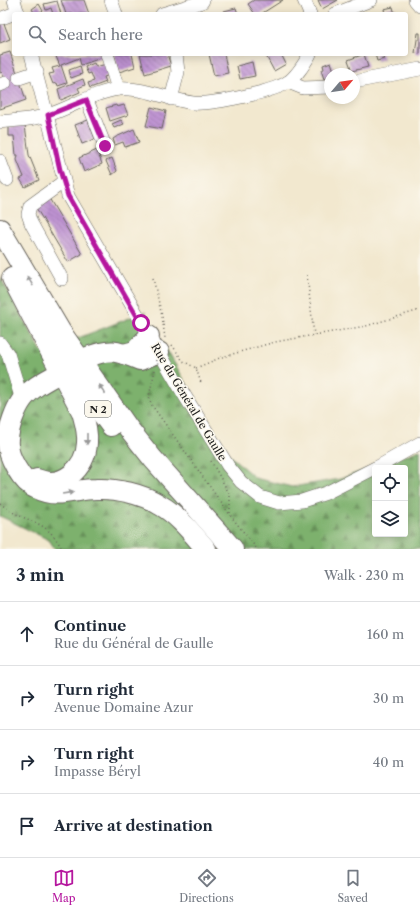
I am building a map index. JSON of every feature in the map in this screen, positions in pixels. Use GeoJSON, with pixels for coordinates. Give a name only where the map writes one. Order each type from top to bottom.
{"type":"FeatureCollection","features":[{"type":"Feature","properties":{"kind":"highway","name":"N 2"},"geometry":{"type":"LineString","coordinates":[[0,229],[61,332],[129,429],[153,459],[233,549]]}},
{"type":"Feature","properties":{"kind":"highway","name":"N 2"},"geometry":{"type":"LineString","coordinates":[[0,255],[12,278],[88,395],[116,432],[215,549]]}},
{"type":"Feature","properties":{"kind":"highway"},"geometry":{"type":"LineString","coordinates":[[11,424],[16,451],[21,463],[32,476],[45,482],[61,481],[71,476],[80,467],[88,445],[87,427],[82,412],[12,278]]}},
{"type":"Feature","properties":{"kind":"highway"},"geometry":{"type":"LineString","coordinates":[[85,358],[106,350],[124,354],[140,360],[159,343]]}},
{"type":"Feature","properties":{"kind":"highway"},"geometry":{"type":"LineString","coordinates":[[54,376],[33,390],[22,400],[11,424],[7,440],[12,459],[21,476],[34,488],[45,493],[59,495],[96,489],[121,491],[160,504],[178,519],[206,549]]}},
{"type":"Feature","properties":{"kind":"street"},"geometry":{"type":"LineString","coordinates":[[111,0],[115,12]]}},
{"type":"Feature","properties":{"kind":"street"},"geometry":{"type":"LineString","coordinates":[[304,0],[309,12]]}},
{"type":"Feature","properties":{"kind":"street"},"geometry":{"type":"LineString","coordinates":[[340,12],[371,0]]}},
{"type":"Feature","properties":{"kind":"street"},"geometry":{"type":"LineString","coordinates":[[415,0],[420,6]]}},
{"type":"Feature","properties":{"kind":"street"},"geometry":{"type":"LineString","coordinates":[[168,12],[203,1]]}},
{"type":"Feature","properties":{"kind":"street"},"geometry":{"type":"LineString","coordinates":[[2,18],[17,9]]}},
{"type":"Feature","properties":{"kind":"street","name":"Rue du Général de Gaulle"},"geometry":{"type":"LineString","coordinates":[[32,56],[48,115],[63,182],[75,210],[159,343],[228,466],[241,482],[260,497],[279,502],[302,501],[326,493],[372,470]]}},
{"type":"Feature","properties":{"kind":"street"},"geometry":{"type":"LineString","coordinates":[[108,56],[118,89]]}},
{"type":"Feature","properties":{"kind":"street"},"geometry":{"type":"LineString","coordinates":[[171,98],[178,72],[176,56]]}},
{"type":"Feature","properties":{"kind":"street"},"geometry":{"type":"LineString","coordinates":[[0,122],[48,115],[118,89],[138,91],[194,103],[211,102],[263,91],[288,82],[297,74],[309,56]]}},
{"type":"Feature","properties":{"kind":"street"},"geometry":{"type":"LineString","coordinates":[[360,81],[420,69]]}},
{"type":"Feature","properties":{"kind":"street"},"geometry":{"type":"LineString","coordinates":[[19,78],[37,72]]}},
{"type":"Feature","properties":{"kind":"street"},"geometry":{"type":"LineString","coordinates":[[288,82],[303,88],[324,87]]}},
{"type":"Feature","properties":{"kind":"street"},"geometry":{"type":"LineString","coordinates":[[86,100],[105,146]]}},
{"type":"Feature","properties":{"kind":"street"},"geometry":{"type":"LineString","coordinates":[[0,161],[7,180]]}},
{"type":"Feature","properties":{"kind":"street"},"geometry":{"type":"LineString","coordinates":[[62,279],[31,223],[28,214],[30,206],[63,182]]}},
{"type":"Feature","properties":{"kind":"street"},"geometry":{"type":"LineString","coordinates":[[0,343],[8,354],[22,400]]}},
{"type":"Feature","properties":{"kind":"street","name":"Rue du Général de Gaulle"},"geometry":{"type":"LineString","coordinates":[[380,465],[420,443]]}},
{"type":"Feature","properties":{"kind":"path"},"geometry":{"type":"LineString","coordinates":[[307,275],[314,336]]}},
{"type":"Feature","properties":{"kind":"path"},"geometry":{"type":"LineString","coordinates":[[153,278],[162,316],[165,342],[159,343]]}},
{"type":"Feature","properties":{"kind":"path"},"geometry":{"type":"LineString","coordinates":[[196,368],[222,357],[275,342],[366,326],[420,310]]}},
{"type":"Feature","properties":{"kind":"path"},"geometry":{"type":"LineString","coordinates":[[159,343],[183,361],[196,368],[201,383]]}},
{"type":"Feature","properties":{"kind":"path"},"geometry":{"type":"LineString","coordinates":[[159,343],[149,396],[151,404],[230,516],[257,549]]}},
{"type":"Feature","properties":{"kind":"path"},"geometry":{"type":"LineString","coordinates":[[0,503],[19,516],[48,529],[55,536],[62,549]]}},
{"type":"Feature","properties":{"kind":"green space"},"geometry":{"type":"Polygon","coordinates":[[[0,277],[42,352],[145,312],[225,451],[255,478],[292,487],[340,479],[372,467],[372,537],[408,537],[408,465],[379,465],[420,450],[420,549],[55,549],[49,540],[0,516],[0,277]]]}},
{"type":"Feature","properties":{"kind":"building"},"geometry":{"type":"Polygon","coordinates":[[[61,0],[84,0],[88,12],[65,12],[61,0]]]}},
{"type":"Feature","properties":{"kind":"building"},"geometry":{"type":"Polygon","coordinates":[[[254,0],[283,0],[264,12],[254,12],[248,4],[254,0]]]}},
{"type":"Feature","properties":{"kind":"building"},"geometry":{"type":"Polygon","coordinates":[[[318,0],[338,0],[322,9],[318,0]]]}},
{"type":"Feature","properties":{"kind":"building"},"geometry":{"type":"Polygon","coordinates":[[[57,1],[60,12],[52,12],[51,8],[46,10],[44,4],[57,1]]]}},
{"type":"Feature","properties":{"kind":"building"},"geometry":{"type":"Polygon","coordinates":[[[39,4],[43,11],[34,12],[32,9],[39,4]]]}},
{"type":"Feature","properties":{"kind":"building"},"geometry":{"type":"Polygon","coordinates":[[[393,7],[395,12],[385,12],[384,9],[393,7]]]}},
{"type":"Feature","properties":{"kind":"building"},"geometry":{"type":"Polygon","coordinates":[[[236,8],[237,12],[224,12],[236,8]]]}},
{"type":"Feature","properties":{"kind":"building"},"geometry":{"type":"Polygon","coordinates":[[[0,13],[10,39],[0,43],[0,13]]]}},
{"type":"Feature","properties":{"kind":"building"},"geometry":{"type":"Polygon","coordinates":[[[418,33],[420,33],[420,54],[415,53],[418,33]]]}},
{"type":"Feature","properties":{"kind":"building"},"geometry":{"type":"Polygon","coordinates":[[[10,52],[26,100],[0,109],[0,90],[7,88],[2,72],[0,73],[0,55],[10,52]]]}},
{"type":"Feature","properties":{"kind":"building"},"geometry":{"type":"Polygon","coordinates":[[[56,56],[104,57],[81,65],[79,58],[61,65],[67,83],[58,86],[57,83],[53,84],[49,74],[54,73],[52,68],[60,66],[56,56]]]}},
{"type":"Feature","properties":{"kind":"building"},"geometry":{"type":"Polygon","coordinates":[[[115,56],[132,56],[135,67],[119,72],[115,56]]]}},
{"type":"Feature","properties":{"kind":"building"},"geometry":{"type":"Polygon","coordinates":[[[140,56],[168,56],[171,66],[145,74],[140,56]]]}},
{"type":"Feature","properties":{"kind":"building"},"geometry":{"type":"Polygon","coordinates":[[[209,56],[224,56],[228,73],[214,76],[209,56]]]}},
{"type":"Feature","properties":{"kind":"building"},"geometry":{"type":"Polygon","coordinates":[[[266,56],[282,56],[286,64],[274,71],[266,56]]]}},
{"type":"Feature","properties":{"kind":"building"},"geometry":{"type":"Polygon","coordinates":[[[359,56],[365,56],[368,67],[360,69],[351,68],[348,60],[359,56]]]}},
{"type":"Feature","properties":{"kind":"building"},"geometry":{"type":"Polygon","coordinates":[[[376,56],[383,56],[384,59],[377,61],[376,56]]]}},
{"type":"Feature","properties":{"kind":"building"},"geometry":{"type":"Polygon","coordinates":[[[252,62],[255,76],[240,79],[237,66],[252,62]]]}},
{"type":"Feature","properties":{"kind":"building"},"geometry":{"type":"Polygon","coordinates":[[[331,62],[333,68],[324,69],[323,65],[331,62]]]}},
{"type":"Feature","properties":{"kind":"building"},"geometry":{"type":"Polygon","coordinates":[[[94,63],[96,67],[106,64],[110,75],[104,77],[106,82],[90,88],[88,83],[94,81],[91,73],[88,74],[85,67],[94,63]]]}},
{"type":"Feature","properties":{"kind":"building"},"geometry":{"type":"Polygon","coordinates":[[[80,66],[82,74],[71,78],[69,70],[80,66]]]}},
{"type":"Feature","properties":{"kind":"building"},"geometry":{"type":"Polygon","coordinates":[[[324,69],[324,79],[321,70],[324,69]]]}},
{"type":"Feature","properties":{"kind":"building"},"geometry":{"type":"Polygon","coordinates":[[[83,79],[85,85],[78,88],[80,92],[61,100],[58,89],[83,79]]]}},
{"type":"Feature","properties":{"kind":"building"},"geometry":{"type":"Polygon","coordinates":[[[116,105],[117,107],[124,105],[128,115],[110,121],[106,108],[116,105]]]}},
{"type":"Feature","properties":{"kind":"building"},"geometry":{"type":"Polygon","coordinates":[[[151,107],[166,111],[162,129],[146,126],[151,107]]]}},
{"type":"Feature","properties":{"kind":"building"},"geometry":{"type":"Polygon","coordinates":[[[88,120],[95,139],[82,144],[75,125],[88,120]]]}},
{"type":"Feature","properties":{"kind":"building"},"geometry":{"type":"Polygon","coordinates":[[[121,120],[124,124],[114,128],[112,124],[121,120]]]}},
{"type":"Feature","properties":{"kind":"building"},"geometry":{"type":"Polygon","coordinates":[[[25,125],[29,155],[39,180],[25,187],[20,179],[24,177],[17,160],[18,155],[16,155],[14,136],[9,136],[9,127],[25,125]]]}},
{"type":"Feature","properties":{"kind":"building"},"geometry":{"type":"Polygon","coordinates":[[[134,129],[139,142],[125,147],[123,142],[115,145],[113,139],[134,129]]]}},
{"type":"Feature","properties":{"kind":"building"},"geometry":{"type":"Polygon","coordinates":[[[97,150],[102,164],[84,172],[79,158],[97,150]]]}},
{"type":"Feature","properties":{"kind":"building"},"geometry":{"type":"Polygon","coordinates":[[[112,158],[117,171],[112,175],[106,161],[112,158]]]}},
{"type":"Feature","properties":{"kind":"building"},"geometry":{"type":"Polygon","coordinates":[[[49,198],[82,254],[68,262],[35,206],[49,198]]]}},
{"type":"Feature","properties":{"kind":"route"},"geometry":{"type":"LineString","coordinates":[[105,146],[86,100],[48,115],[60,170],[68,196],[141,323]]}}]}
